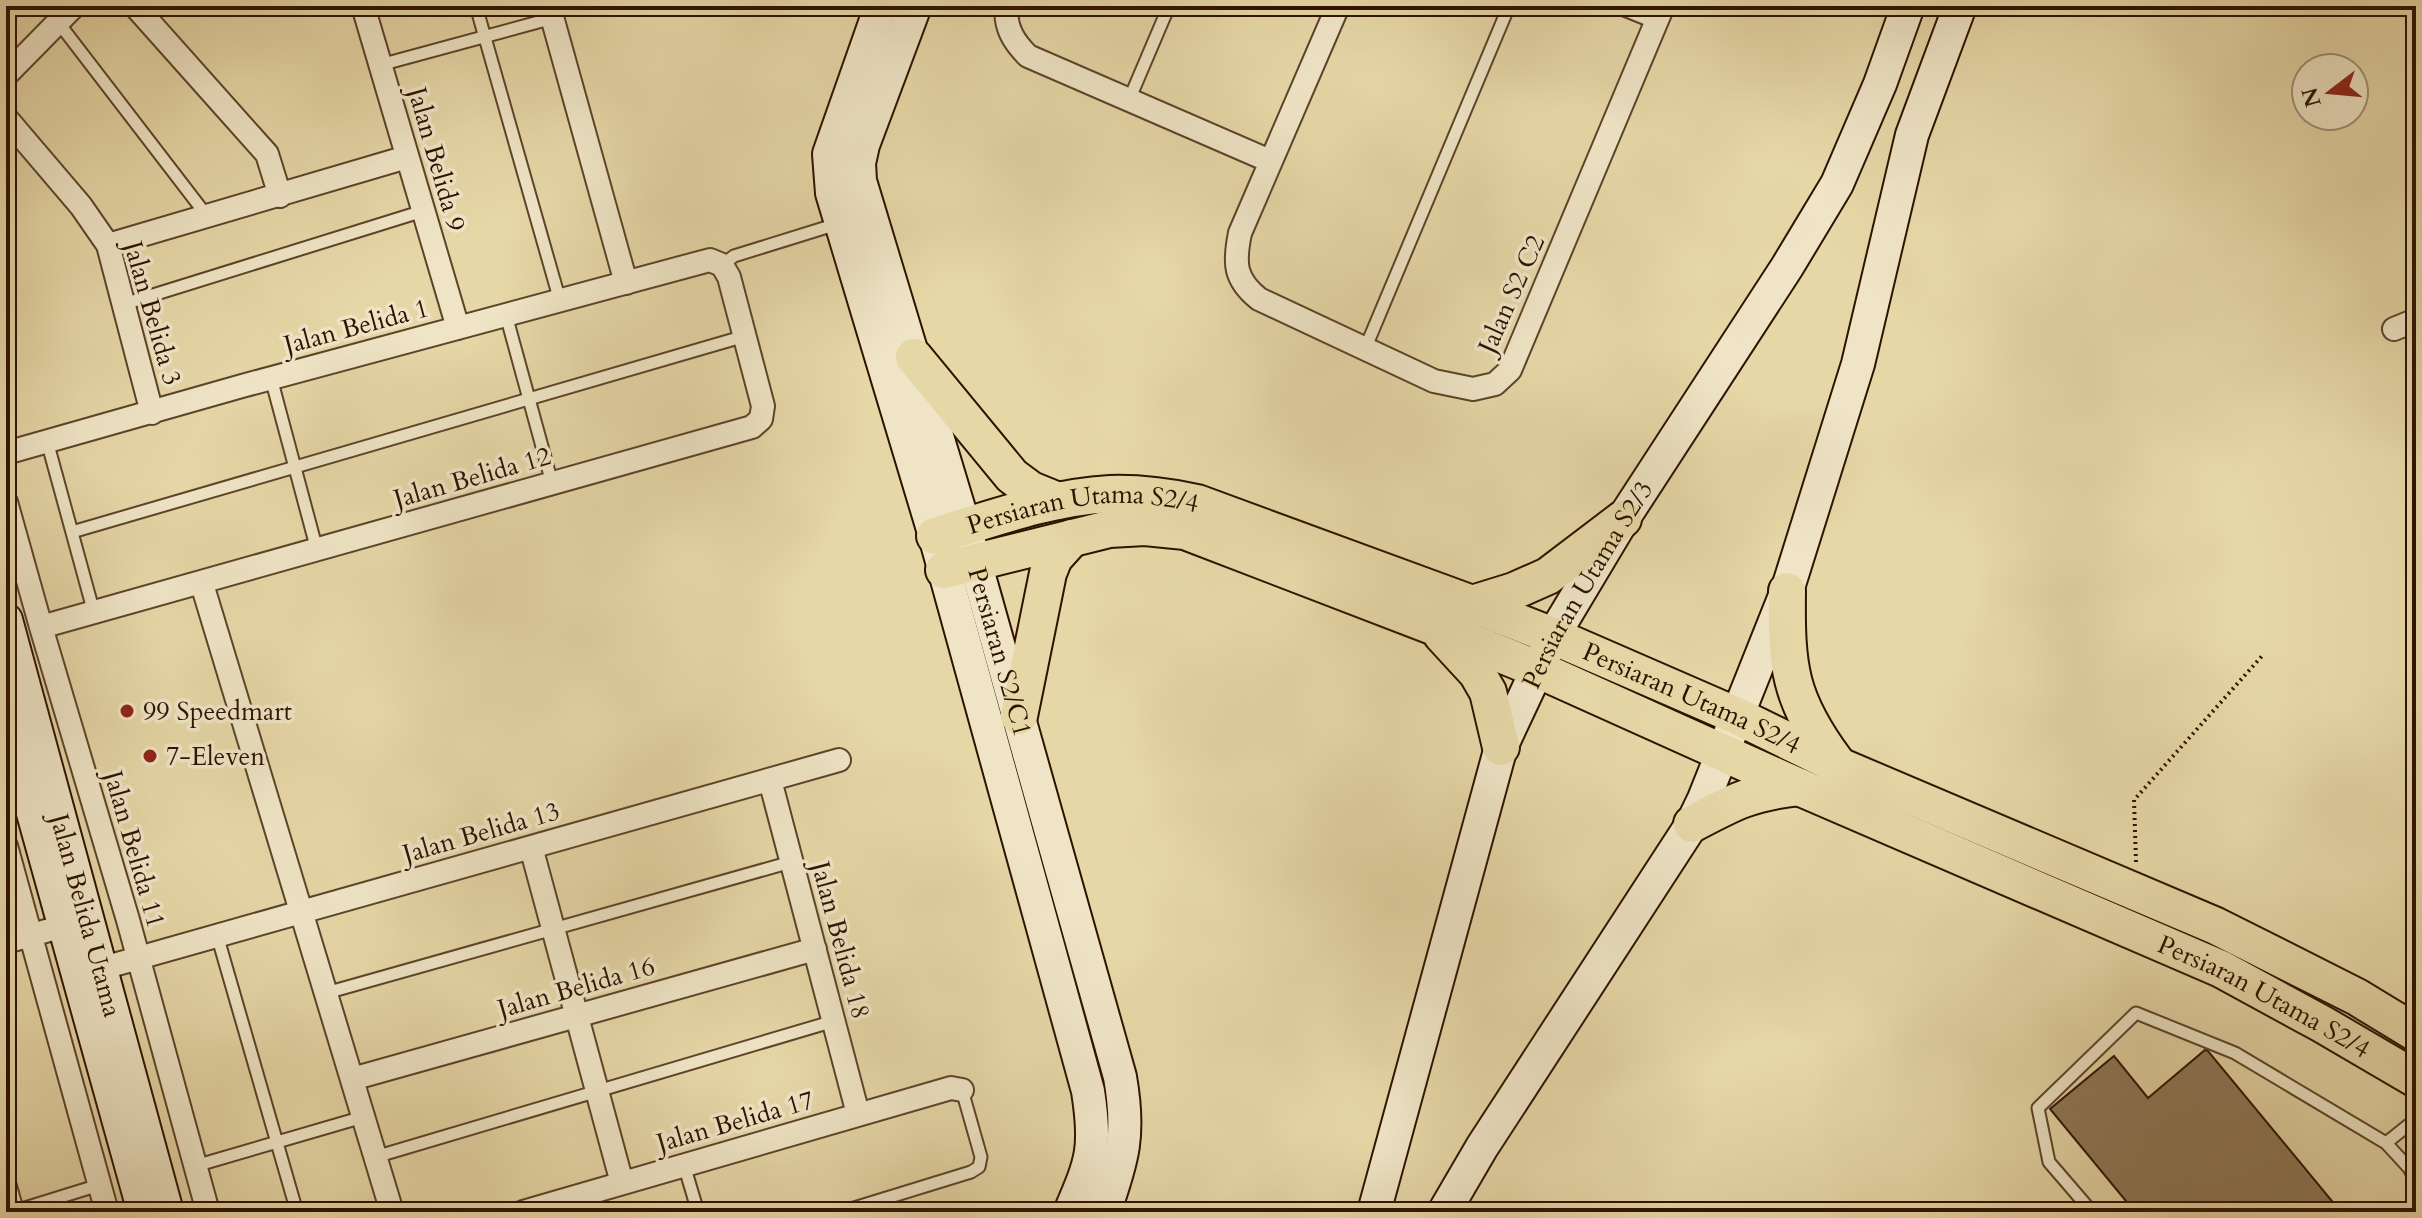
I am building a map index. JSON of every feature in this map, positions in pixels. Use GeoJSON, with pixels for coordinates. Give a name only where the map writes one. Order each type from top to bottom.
{"type":"FeatureCollection","features":[{"type":"Feature","properties":{"kind":"main road","name":"Persiaran S2/C1"},"geometry":{"type":"LineString","coordinates":[[881,6],[829,154],[832,193],[854,219],[914,357],[950,532]]}},
{"type":"Feature","properties":{"kind":"main road","name":"Persiaran S2/C1"},"geometry":{"type":"LineString","coordinates":[[915,6],[863,145],[854,219],[950,532],[1088,1091],[1093,1143],[1086,1174],[1070,1212]]}},
{"type":"Feature","properties":{"kind":"main road","name":"Persiaran Utama S2/3"},"geometry":{"type":"LineString","coordinates":[[1374,1212],[1501,747],[1553,636],[1623,519],[1787,267],[1837,184],[1880,84],[1908,6]]}},
{"type":"Feature","properties":{"kind":"main road"},"geometry":{"type":"LineString","coordinates":[[1444,1212],[1482,1147],[1692,824],[1787,591],[1858,364],[1912,135],[1960,6]]}},
{"type":"Feature","properties":{"kind":"main road"},"geometry":{"type":"LineString","coordinates":[[914,357],[1012,476],[1031,490],[1058,501]]}},
{"type":"Feature","properties":{"kind":"main road","name":"Persiaran Utama S2/4"},"geometry":{"type":"LineString","coordinates":[[950,532],[1058,501],[1110,494],[1164,496],[1197,503],[1553,636],[1737,716],[1839,766],[2216,926],[2357,997],[2416,1033]]}},
{"type":"Feature","properties":{"kind":"main road"},"geometry":{"type":"LineString","coordinates":[[1472,604],[1548,576],[1623,519]]}},
{"type":"Feature","properties":{"kind":"main road","name":"Persiaran Utama S2/4"},"geometry":{"type":"LineString","coordinates":[[959,566],[1109,529],[1145,527],[1185,531],[1537,669],[1799,787],[2221,969],[2416,1079]]}},
{"type":"Feature","properties":{"kind":"main road"},"geometry":{"type":"LineString","coordinates":[[1019,716],[1048,573],[1054,558],[1072,538]]}},
{"type":"Feature","properties":{"kind":"main road","name":"Persiaran S2/C1"},"geometry":{"type":"LineString","coordinates":[[959,566],[1019,716],[1120,1077],[1125,1104],[1123,1152],[1104,1212]]}},
{"type":"Feature","properties":{"kind":"main road"},"geometry":{"type":"LineString","coordinates":[[1787,591],[1787,643],[1795,689],[1812,730],[1839,766]]}},
{"type":"Feature","properties":{"kind":"main road","name":"Jalan Belida Utama"},"geometry":{"type":"LineString","coordinates":[[6,620],[21,756],[64,926],[90,972],[144,1212]]}},
{"type":"Feature","properties":{"kind":"main road"},"geometry":{"type":"LineString","coordinates":[[1435,627],[1477,673],[1488,692],[1501,747]]}},
{"type":"Feature","properties":{"kind":"main road","name":"Jalan Belida Utama"},"geometry":{"type":"LineString","coordinates":[[6,716],[167,1212]]}},
{"type":"Feature","properties":{"kind":"main road"},"geometry":{"type":"LineString","coordinates":[[1692,824],[1741,798],[1799,787]]}},
{"type":"Feature","properties":{"kind":"street"},"geometry":{"type":"LineString","coordinates":[[135,6],[267,154],[280,196]]}},
{"type":"Feature","properties":{"kind":"street","name":"Jalan Belida 9"},"geometry":{"type":"LineString","coordinates":[[363,6],[458,328]]}},
{"type":"Feature","properties":{"kind":"street"},"geometry":{"type":"LineString","coordinates":[[1007,6],[1012,39],[1028,56],[1270,161]]}},
{"type":"Feature","properties":{"kind":"street","name":"Jalan S2 C2"},"geometry":{"type":"LineString","coordinates":[[1338,6],[1240,233],[1236,268],[1244,287],[1259,299],[1434,381],[1473,389],[1495,384],[1510,370],[1660,15]]}},
{"type":"Feature","properties":{"kind":"street"},"geometry":{"type":"LineString","coordinates":[[551,12],[626,283]]}},
{"type":"Feature","properties":{"kind":"street"},"geometry":{"type":"LineString","coordinates":[[6,75],[66,14]]}},
{"type":"Feature","properties":{"kind":"street","name":"Jalan Belida 3"},"geometry":{"type":"LineString","coordinates":[[6,118],[81,206],[108,245],[152,413]]}},
{"type":"Feature","properties":{"kind":"street"},"geometry":{"type":"LineString","coordinates":[[108,245],[407,157]]}},
{"type":"Feature","properties":{"kind":"street","name":"Jalan Belida 1"},"geometry":{"type":"LineString","coordinates":[[6,453],[710,260],[722,265]]}},
{"type":"Feature","properties":{"kind":"street","name":"Jalan Belida 12"},"geometry":{"type":"LineString","coordinates":[[41,627],[752,427],[761,419],[763,406],[729,277],[722,265]]}},
{"type":"Feature","properties":{"kind":"street"},"geometry":{"type":"LineString","coordinates":[[2394,329],[2416,320]]}},
{"type":"Feature","properties":{"kind":"street","name":"Jalan Belida 11"},"geometry":{"type":"LineString","coordinates":[[6,502],[208,1212]]}},
{"type":"Feature","properties":{"kind":"street"},"geometry":{"type":"LineString","coordinates":[[202,584],[392,1212]]}},
{"type":"Feature","properties":{"kind":"street","name":"Jalan Belida 13"},"geometry":{"type":"LineString","coordinates":[[90,972],[839,760]]}},
{"type":"Feature","properties":{"kind":"street","name":"Jalan Belida 18"},"geometry":{"type":"LineString","coordinates":[[770,780],[858,1114]]}},
{"type":"Feature","properties":{"kind":"street"},"geometry":{"type":"LineString","coordinates":[[531,847],[622,1183]]}},
{"type":"Feature","properties":{"kind":"street"},"geometry":{"type":"LineString","coordinates":[[7,854],[107,1212]]}},
{"type":"Feature","properties":{"kind":"street"},"geometry":{"type":"LineString","coordinates":[[6,942],[64,926]]}},
{"type":"Feature","properties":{"kind":"street","name":"Jalan Belida 16"},"geometry":{"type":"LineString","coordinates":[[352,1079],[815,949]]}},
{"type":"Feature","properties":{"kind":"street","name":"Jalan Belida 17"},"geometry":{"type":"LineString","coordinates":[[523,1212],[951,1088],[962,1090]]}},
{"type":"Feature","properties":{"kind":"lane"},"geometry":{"type":"LineString","coordinates":[[476,6],[560,301]]}},
{"type":"Feature","properties":{"kind":"lane"},"geometry":{"type":"LineString","coordinates":[[1129,100],[1169,6]]}},
{"type":"Feature","properties":{"kind":"lane"},"geometry":{"type":"LineString","coordinates":[[1365,349],[1509,6]]}},
{"type":"Feature","properties":{"kind":"lane"},"geometry":{"type":"LineString","coordinates":[[1614,6],[1660,15]]}},
{"type":"Feature","properties":{"kind":"lane"},"geometry":{"type":"LineString","coordinates":[[380,65],[485,37],[551,12]]}},
{"type":"Feature","properties":{"kind":"lane"},"geometry":{"type":"LineString","coordinates":[[66,14],[207,216]]}},
{"type":"Feature","properties":{"kind":"lane"},"geometry":{"type":"LineString","coordinates":[[124,304],[423,211]]}},
{"type":"Feature","properties":{"kind":"lane"},"geometry":{"type":"LineString","coordinates":[[722,265],[734,256],[854,219]]}},
{"type":"Feature","properties":{"kind":"lane"},"geometry":{"type":"LineString","coordinates":[[506,315],[552,483]]}},
{"type":"Feature","properties":{"kind":"lane"},"geometry":{"type":"LineString","coordinates":[[72,532],[745,336]]}},
{"type":"Feature","properties":{"kind":"lane"},"geometry":{"type":"LineString","coordinates":[[271,378],[317,550]]}},
{"type":"Feature","properties":{"kind":"lane"},"geometry":{"type":"LineString","coordinates":[[47,441],[94,613]]}},
{"type":"Feature","properties":{"kind":"lane"},"geometry":{"type":"LineString","coordinates":[[326,993],[791,862]]}},
{"type":"Feature","properties":{"kind":"lane"},"geometry":{"type":"LineString","coordinates":[[217,935],[297,1212]]}},
{"type":"Feature","properties":{"kind":"lane"},"geometry":{"type":"LineString","coordinates":[[2092,1212],[2049,1162],[2038,1108],[2136,1013],[2235,1053],[2386,1143],[2412,1165],[2416,1181]]}},
{"type":"Feature","properties":{"kind":"lane"},"geometry":{"type":"LineString","coordinates":[[375,1157],[834,1021]]}},
{"type":"Feature","properties":{"kind":"lane"},"geometry":{"type":"LineString","coordinates":[[841,1212],[979,1167],[981,1157],[962,1090]]}},
{"type":"Feature","properties":{"kind":"lane"},"geometry":{"type":"LineString","coordinates":[[195,1166],[363,1117]]}},
{"type":"Feature","properties":{"kind":"lane"},"geometry":{"type":"LineString","coordinates":[[2386,1143],[2416,1119]]}},
{"type":"Feature","properties":{"kind":"lane"},"geometry":{"type":"LineString","coordinates":[[684,1165],[698,1212]]}},
{"type":"Feature","properties":{"kind":"lane"},"geometry":{"type":"LineString","coordinates":[[6,1170],[15,1212],[99,1185]]}},
{"type":"Feature","properties":{"kind":"path"},"geometry":{"type":"LineString","coordinates":[[2137,893],[2134,800],[2262,656]]}},
{"type":"Feature","properties":{"kind":"building"},"geometry":{"type":"Polygon","coordinates":[[[2205,1050],[2341,1212],[2135,1212],[2050,1109],[2114,1056],[2148,1098],[2205,1050]]]}},
{"type":"Feature","properties":{"kind":"place","name":"99 Speedmart"},"geometry":{"type":"Point","coordinates":[127,711]}},
{"type":"Feature","properties":{"kind":"place","name":"7-Eleven"},"geometry":{"type":"Point","coordinates":[150,756]}}]}
